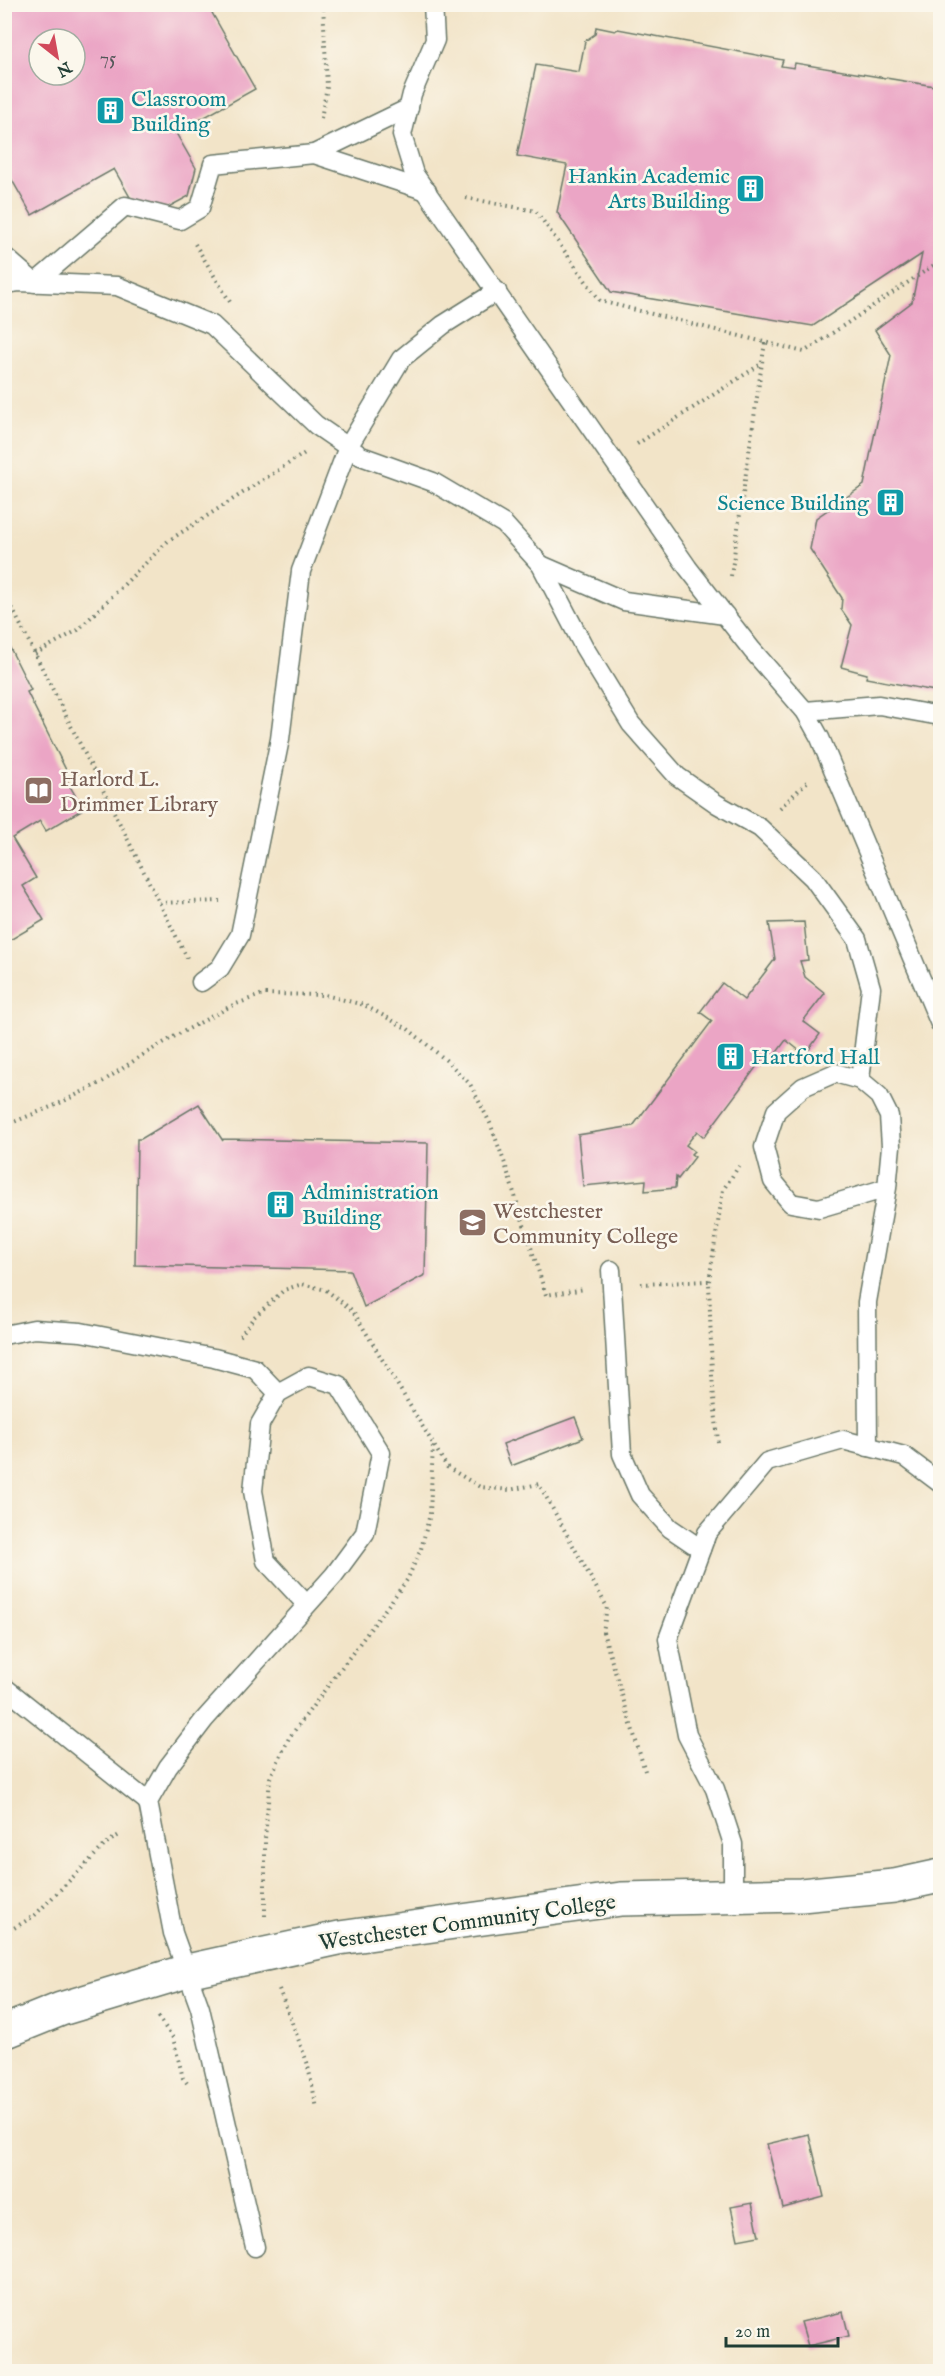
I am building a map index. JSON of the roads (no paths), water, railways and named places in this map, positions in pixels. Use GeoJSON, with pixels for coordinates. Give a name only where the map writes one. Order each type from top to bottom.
{"type":"FeatureCollection","features":[{"type":"Feature","properties":{"kind":"street","name":"Westchester Community College"},"geometry":{"type":"LineString","coordinates":[[4,2032],[61,2009],[187,1971],[339,1938],[621,1899],[801,1895],[894,1886],[940,1876]]}},
{"type":"Feature","properties":{"kind":"lane"},"geometry":{"type":"LineString","coordinates":[[433,6],[435,40],[412,94],[402,135],[414,174],[688,568],[806,711],[830,759],[940,1024]]}},
{"type":"Feature","properties":{"kind":"lane"},"geometry":{"type":"LineString","coordinates":[[35,283],[125,206],[180,220],[200,208],[213,164],[314,154],[409,108]]}},
{"type":"Feature","properties":{"kind":"lane"},"geometry":{"type":"LineString","coordinates":[[314,154],[427,191]]}},
{"type":"Feature","properties":{"kind":"lane"},"geometry":{"type":"LineString","coordinates":[[4,256],[35,283]]}},
{"type":"Feature","properties":{"kind":"lane"},"geometry":{"type":"LineString","coordinates":[[4,284],[19,282],[117,286],[212,325],[316,425],[361,456],[433,482],[504,524],[541,565],[584,647],[631,724],[677,776],[717,804],[760,828],[813,878],[857,939],[872,988],[860,1080]]}},
{"type":"Feature","properties":{"kind":"lane"},"geometry":{"type":"LineString","coordinates":[[201,982],[220,968],[240,935],[280,739],[301,571],[348,447],[369,408],[401,359],[443,325],[497,291]]}},
{"type":"Feature","properties":{"kind":"lane"},"geometry":{"type":"LineString","coordinates":[[541,565],[624,602],[725,615]]}},
{"type":"Feature","properties":{"kind":"lane"},"geometry":{"type":"LineString","coordinates":[[806,711],[879,705],[940,716]]}},
{"type":"Feature","properties":{"kind":"lane"},"geometry":{"type":"LineString","coordinates":[[868,1447],[867,1302],[887,1188],[891,1146],[889,1116],[879,1096],[860,1080],[835,1073],[803,1088],[776,1111],[764,1148],[772,1181],[791,1203],[819,1208],[887,1188]]}},
{"type":"Feature","properties":{"kind":"lane"},"geometry":{"type":"LineString","coordinates":[[611,1278],[622,1454],[640,1496],[670,1528],[701,1549]]}},
{"type":"Feature","properties":{"kind":"lane"},"geometry":{"type":"LineString","coordinates":[[4,1335],[34,1329],[81,1332],[214,1358],[255,1369],[279,1393]]}},
{"type":"Feature","properties":{"kind":"lane"},"geometry":{"type":"LineString","coordinates":[[255,2247],[200,2008],[173,1933],[148,1802],[168,1767],[204,1720],[334,1575],[365,1533],[381,1453],[339,1384],[309,1376],[279,1393],[260,1424],[253,1491],[266,1561],[307,1605]]}},
{"type":"Feature","properties":{"kind":"lane"},"geometry":{"type":"LineString","coordinates":[[733,1896],[733,1844],[715,1790],[687,1736],[668,1639],[707,1533],[767,1462],[843,1440],[904,1456],[939,1478]]}},
{"type":"Feature","properties":{"kind":"lane"},"geometry":{"type":"LineString","coordinates":[[4,1687],[148,1802]]}},
{"type":"Feature","properties":{"kind":"place","name":"Classroom Building"},"geometry":{"type":"Point","coordinates":[110,111]}},
{"type":"Feature","properties":{"kind":"place","name":"Hankin Academic Arts Building"},"geometry":{"type":"Point","coordinates":[751,188]}},
{"type":"Feature","properties":{"kind":"place","name":"Science Building"},"geometry":{"type":"Point","coordinates":[890,502]}},
{"type":"Feature","properties":{"kind":"place","name":"Harlord L. Drimmer Library"},"geometry":{"type":"Point","coordinates":[39,791]}},
{"type":"Feature","properties":{"kind":"place","name":"Hartford Hall"},"geometry":{"type":"Point","coordinates":[730,1056]}},
{"type":"Feature","properties":{"kind":"place","name":"Administration Building"},"geometry":{"type":"Point","coordinates":[281,1204]}},
{"type":"Feature","properties":{"kind":"place","name":"Westchester Community College"},"geometry":{"type":"Point","coordinates":[472,1223]}}]}
